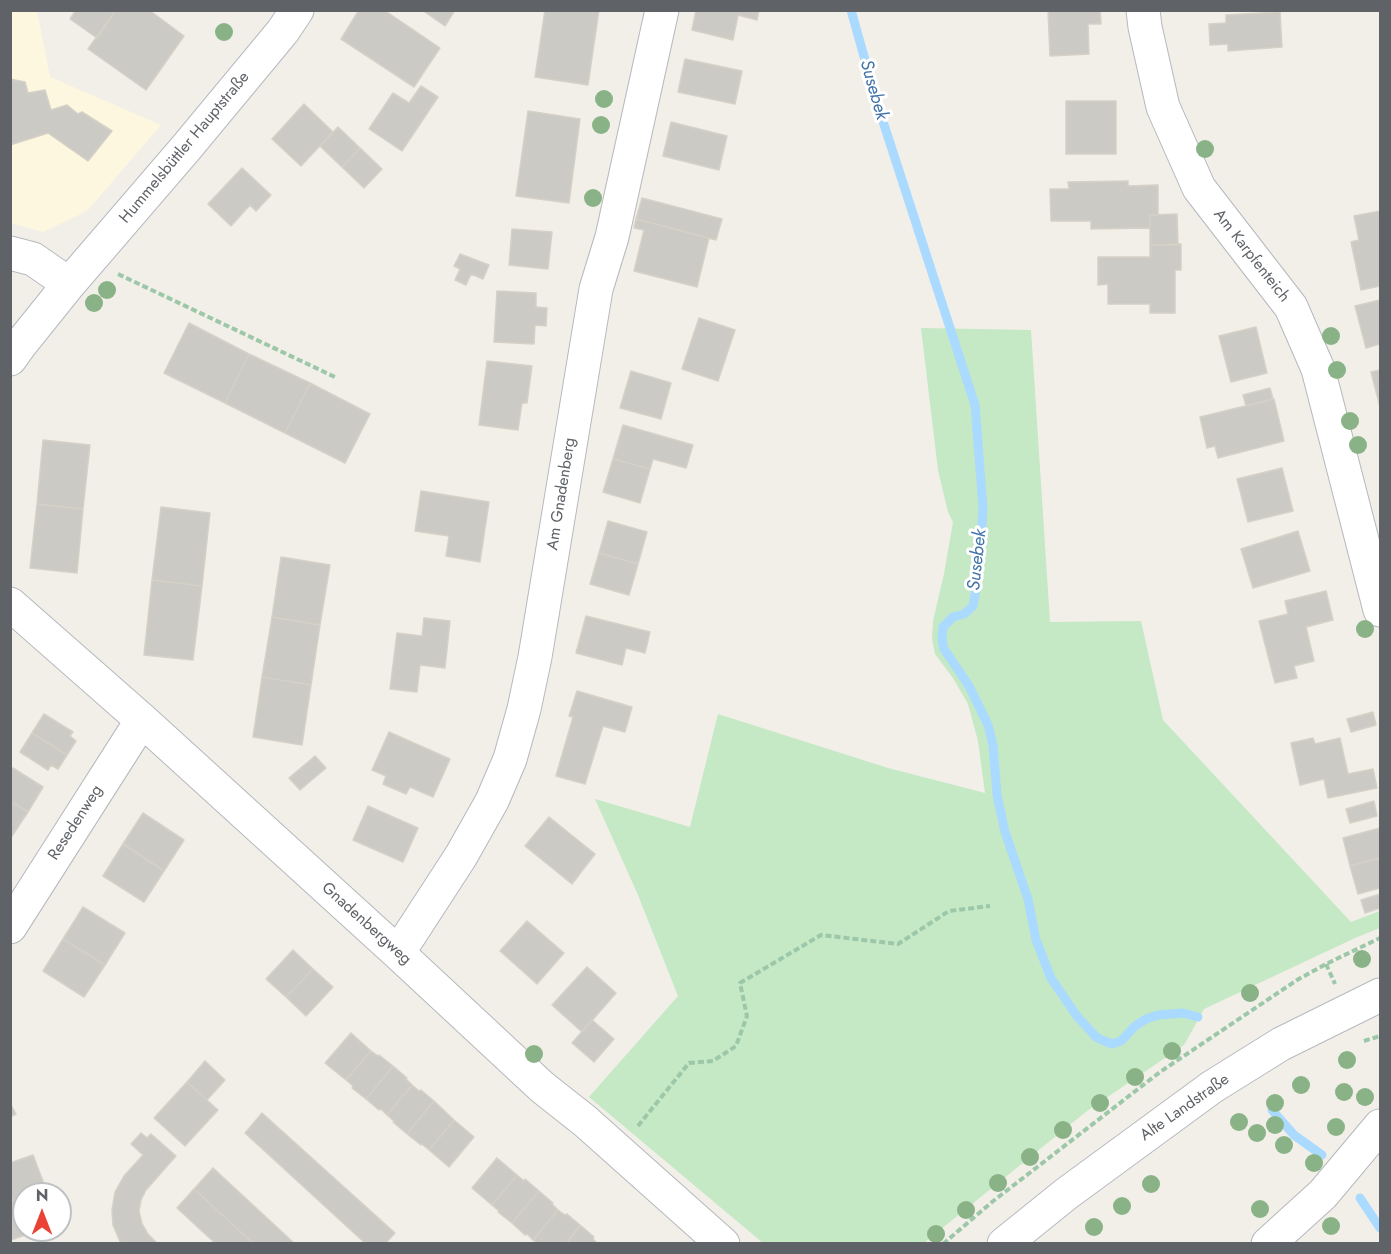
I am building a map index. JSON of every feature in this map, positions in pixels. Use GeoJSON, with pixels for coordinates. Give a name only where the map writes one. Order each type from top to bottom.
{"type":"FeatureCollection","features":[{"type":"Feature","properties":{"kind":"street","name":"Hummelsbüttler Hauptstraße"},"geometry":{"type":"LineString","coordinates":[[10,359],[69,284],[194,140],[283,31],[297,10]]}},
{"type":"Feature","properties":{"kind":"street","name":"Am Gnadenberg"},"geometry":{"type":"LineString","coordinates":[[399,953],[461,856],[492,801],[510,759],[525,709],[596,289],[612,237],[662,10]]}},
{"type":"Feature","properties":{"kind":"street","name":"Am Karpfenteich"},"geometry":{"type":"LineString","coordinates":[[1143,10],[1163,107],[1199,188],[1290,306],[1318,369],[1380,610]]}},
{"type":"Feature","properties":{"kind":"street"},"geometry":{"type":"LineString","coordinates":[[10,253],[33,260],[69,284]]}},
{"type":"Feature","properties":{"kind":"street","name":"Gnadenbergweg"},"geometry":{"type":"LineString","coordinates":[[10,604],[142,720],[399,953],[542,1087],[723,1244]]}},
{"type":"Feature","properties":{"kind":"street","name":"Resedenweg"},"geometry":{"type":"LineString","coordinates":[[10,927],[142,720]]}},
{"type":"Feature","properties":{"kind":"street","name":"Alte Landstraße"},"geometry":{"type":"LineString","coordinates":[[1004,1244],[1066,1194],[1212,1087],[1281,1044],[1380,995]]}},
{"type":"Feature","properties":{"kind":"street"},"geometry":{"type":"LineString","coordinates":[[1268,1244],[1323,1194],[1380,1126]]}},
{"type":"Feature","properties":{"kind":"path"},"geometry":{"type":"LineString","coordinates":[[90,260],[337,378]]}},
{"type":"Feature","properties":{"kind":"path"},"geometry":{"type":"LineString","coordinates":[[609,1143],[637,1127],[689,1063],[713,1061],[736,1046],[747,1016],[740,983],[821,935],[898,944],[949,911],[990,906]]}},
{"type":"Feature","properties":{"kind":"path"},"geometry":{"type":"LineString","coordinates":[[943,1244],[992,1202],[1160,1072],[1297,980],[1380,938]]}},
{"type":"Feature","properties":{"kind":"path"},"geometry":{"type":"LineString","coordinates":[[1326,964],[1334,982]]}},
{"type":"Feature","properties":{"kind":"shaded area"},"geometry":{"type":"Polygon","coordinates":[[[10,11],[37,11],[50,77],[161,125],[87,211],[43,232],[11,223],[10,11]]]}},
{"type":"Feature","properties":{"kind":"green space"},"geometry":{"type":"Polygon","coordinates":[[[921,328],[1031,330],[1050,622],[1141,621],[1163,720],[1351,922],[1380,911],[1380,928],[1204,1009],[1184,1045],[1087,1111],[924,1243],[763,1243],[589,1097],[678,996],[638,895],[595,799],[690,827],[718,714],[888,768],[985,793],[978,741],[968,704],[953,678],[935,654],[932,639],[933,621],[953,522],[948,512],[938,470],[921,328]]]}},
{"type":"Feature","properties":{"kind":"building"},"geometry":{"type":"Polygon","coordinates":[[[76,10],[116,10],[97,38],[70,19],[76,10]]]}},
{"type":"Feature","properties":{"kind":"building"},"geometry":{"type":"Polygon","coordinates":[[[116,10],[149,10],[184,36],[146,90],[88,49],[116,10]]]}},
{"type":"Feature","properties":{"kind":"building"},"geometry":{"type":"Polygon","coordinates":[[[359,10],[384,10],[440,48],[414,87],[341,39],[359,10]]]}},
{"type":"Feature","properties":{"kind":"building"},"geometry":{"type":"Polygon","coordinates":[[[422,10],[455,10],[445,26],[422,10]]]}},
{"type":"Feature","properties":{"kind":"building"},"geometry":{"type":"Polygon","coordinates":[[[545,10],[599,10],[588,85],[535,77],[545,10]]]}},
{"type":"Feature","properties":{"kind":"building"},"geometry":{"type":"Polygon","coordinates":[[[696,10],[759,10],[757,20],[738,15],[733,40],[692,30],[696,10]]]}},
{"type":"Feature","properties":{"kind":"building"},"geometry":{"type":"Polygon","coordinates":[[[1048,10],[1100,10],[1101,24],[1088,24],[1089,54],[1050,56],[1048,10]]]}},
{"type":"Feature","properties":{"kind":"building"},"geometry":{"type":"Polygon","coordinates":[[[1280,12],[1282,47],[1228,51],[1228,44],[1210,45],[1209,24],[1226,23],[1226,15],[1280,12]]]}},
{"type":"Feature","properties":{"kind":"building"},"geometry":{"type":"Polygon","coordinates":[[[685,59],[742,71],[735,104],[678,92],[685,59]]]}},
{"type":"Feature","properties":{"kind":"building"},"geometry":{"type":"Polygon","coordinates":[[[10,79],[25,82],[28,93],[45,90],[51,110],[67,105],[78,114],[82,112],[112,131],[88,161],[48,133],[10,145],[10,79]]]}},
{"type":"Feature","properties":{"kind":"building"},"geometry":{"type":"Polygon","coordinates":[[[421,86],[438,97],[402,151],[369,129],[393,93],[409,103],[421,86]]]}},
{"type":"Feature","properties":{"kind":"building"},"geometry":{"type":"Polygon","coordinates":[[[1066,101],[1116,101],[1116,154],[1066,154],[1066,101]]]}},
{"type":"Feature","properties":{"kind":"building"},"geometry":{"type":"Polygon","coordinates":[[[304,104],[333,132],[301,166],[272,139],[304,104]]]}},
{"type":"Feature","properties":{"kind":"building"},"geometry":{"type":"Polygon","coordinates":[[[528,111],[580,119],[569,203],[516,196],[528,111]]]}},
{"type":"Feature","properties":{"kind":"building"},"geometry":{"type":"Polygon","coordinates":[[[671,122],[727,136],[719,170],[663,156],[671,122]]]}},
{"type":"Feature","properties":{"kind":"building"},"geometry":{"type":"Polygon","coordinates":[[[338,127],[360,148],[342,167],[320,146],[338,127]]]}},
{"type":"Feature","properties":{"kind":"building"},"geometry":{"type":"Polygon","coordinates":[[[360,148],[382,169],[364,188],[342,167],[360,148]]]}},
{"type":"Feature","properties":{"kind":"building"},"geometry":{"type":"Polygon","coordinates":[[[242,168],[271,195],[256,211],[250,205],[231,226],[208,204],[242,168]]]}},
{"type":"Feature","properties":{"kind":"building"},"geometry":{"type":"Polygon","coordinates":[[[1128,181],[1128,186],[1158,185],[1158,215],[1150,215],[1150,228],[1091,229],[1091,221],[1051,221],[1050,189],[1069,189],[1068,182],[1128,181]]]}},
{"type":"Feature","properties":{"kind":"building"},"geometry":{"type":"Polygon","coordinates":[[[642,198],[722,219],[716,240],[636,219],[642,198]]]}},
{"type":"Feature","properties":{"kind":"building"},"geometry":{"type":"Polygon","coordinates":[[[1380,211],[1380,286],[1361,290],[1351,242],[1359,240],[1354,216],[1380,211]]]}},
{"type":"Feature","properties":{"kind":"building"},"geometry":{"type":"Polygon","coordinates":[[[1177,214],[1178,245],[1150,245],[1150,215],[1177,214]]]}},
{"type":"Feature","properties":{"kind":"building"},"geometry":{"type":"Polygon","coordinates":[[[636,219],[709,238],[697,287],[634,271],[644,230],[634,228],[636,219]]]}},
{"type":"Feature","properties":{"kind":"building"},"geometry":{"type":"Polygon","coordinates":[[[512,229],[552,232],[548,269],[509,265],[512,229]]]}},
{"type":"Feature","properties":{"kind":"building"},"geometry":{"type":"Polygon","coordinates":[[[1181,244],[1181,270],[1175,270],[1175,313],[1150,313],[1150,304],[1108,304],[1108,284],[1098,285],[1098,257],[1150,257],[1150,245],[1181,244]]]}},
{"type":"Feature","properties":{"kind":"building"},"geometry":{"type":"Polygon","coordinates":[[[460,254],[489,265],[483,279],[471,274],[466,285],[455,280],[460,269],[454,266],[460,254]]]}},
{"type":"Feature","properties":{"kind":"building"},"geometry":{"type":"Polygon","coordinates":[[[497,291],[536,293],[536,307],[547,308],[546,326],[535,325],[534,344],[494,342],[497,291]]]}},
{"type":"Feature","properties":{"kind":"building"},"geometry":{"type":"Polygon","coordinates":[[[1380,300],[1380,344],[1366,348],[1355,306],[1380,300]]]}},
{"type":"Feature","properties":{"kind":"building"},"geometry":{"type":"Polygon","coordinates":[[[699,318],[735,330],[718,381],[682,369],[699,318]]]}},
{"type":"Feature","properties":{"kind":"building"},"geometry":{"type":"Polygon","coordinates":[[[189,323],[249,354],[225,403],[164,373],[189,323]]]}},
{"type":"Feature","properties":{"kind":"building"},"geometry":{"type":"Polygon","coordinates":[[[1256,327],[1267,373],[1231,382],[1219,336],[1256,327]]]}},
{"type":"Feature","properties":{"kind":"building"},"geometry":{"type":"Polygon","coordinates":[[[249,354],[310,383],[285,433],[225,403],[249,354]]]}},
{"type":"Feature","properties":{"kind":"building"},"geometry":{"type":"Polygon","coordinates":[[[487,361],[532,366],[527,403],[522,403],[518,430],[479,425],[487,361]]]}},
{"type":"Feature","properties":{"kind":"building"},"geometry":{"type":"Polygon","coordinates":[[[1380,370],[1380,407],[1371,372],[1380,370]]]}},
{"type":"Feature","properties":{"kind":"building"},"geometry":{"type":"Polygon","coordinates":[[[631,371],[671,383],[661,419],[620,408],[631,371]]]}},
{"type":"Feature","properties":{"kind":"building"},"geometry":{"type":"Polygon","coordinates":[[[310,383],[370,414],[345,463],[285,433],[310,383]]]}},
{"type":"Feature","properties":{"kind":"building"},"geometry":{"type":"Polygon","coordinates":[[[1270,388],[1273,399],[1246,406],[1243,395],[1270,388]]]}},
{"type":"Feature","properties":{"kind":"building"},"geometry":{"type":"Polygon","coordinates":[[[1274,399],[1284,441],[1218,458],[1215,446],[1207,448],[1200,417],[1274,399]]]}},
{"type":"Feature","properties":{"kind":"building"},"geometry":{"type":"Polygon","coordinates":[[[623,425],[693,445],[686,468],[653,459],[650,469],[613,459],[623,425]]]}},
{"type":"Feature","properties":{"kind":"building"},"geometry":{"type":"Polygon","coordinates":[[[43,440],[90,445],[83,509],[37,504],[43,440]]]}},
{"type":"Feature","properties":{"kind":"building"},"geometry":{"type":"Polygon","coordinates":[[[613,459],[650,469],[640,503],[603,492],[613,459]]]}},
{"type":"Feature","properties":{"kind":"building"},"geometry":{"type":"Polygon","coordinates":[[[1282,468],[1293,511],[1248,522],[1237,479],[1282,468]]]}},
{"type":"Feature","properties":{"kind":"building"},"geometry":{"type":"Polygon","coordinates":[[[421,491],[489,502],[480,562],[446,556],[449,536],[415,531],[421,491]]]}},
{"type":"Feature","properties":{"kind":"building"},"geometry":{"type":"Polygon","coordinates":[[[37,504],[83,509],[77,573],[30,568],[37,504]]]}},
{"type":"Feature","properties":{"kind":"building"},"geometry":{"type":"Polygon","coordinates":[[[161,507],[210,513],[202,586],[152,580],[161,507]]]}},
{"type":"Feature","properties":{"kind":"building"},"geometry":{"type":"Polygon","coordinates":[[[608,521],[647,532],[638,564],[599,553],[608,521]]]}},
{"type":"Feature","properties":{"kind":"building"},"geometry":{"type":"Polygon","coordinates":[[[1298,531],[1310,571],[1253,588],[1241,549],[1298,531]]]}},
{"type":"Feature","properties":{"kind":"building"},"geometry":{"type":"Polygon","coordinates":[[[599,553],[638,564],[629,595],[590,584],[599,553]]]}},
{"type":"Feature","properties":{"kind":"building"},"geometry":{"type":"Polygon","coordinates":[[[281,557],[330,565],[320,625],[272,617],[281,557]]]}},
{"type":"Feature","properties":{"kind":"building"},"geometry":{"type":"Polygon","coordinates":[[[152,580],[202,586],[193,660],[144,655],[152,580]]]}},
{"type":"Feature","properties":{"kind":"building"},"geometry":{"type":"Polygon","coordinates":[[[1326,591],[1333,620],[1306,627],[1314,661],[1294,666],[1297,678],[1275,683],[1259,621],[1288,614],[1285,601],[1326,591]]]}},
{"type":"Feature","properties":{"kind":"building"},"geometry":{"type":"Polygon","coordinates":[[[586,616],[650,632],[645,653],[626,648],[622,665],[576,653],[586,616]]]}},
{"type":"Feature","properties":{"kind":"building"},"geometry":{"type":"Polygon","coordinates":[[[272,617],[320,625],[311,685],[262,677],[272,617]]]}},
{"type":"Feature","properties":{"kind":"building"},"geometry":{"type":"Polygon","coordinates":[[[424,618],[450,621],[445,668],[420,665],[417,692],[390,689],[397,633],[422,636],[424,618]]]}},
{"type":"Feature","properties":{"kind":"building"},"geometry":{"type":"Polygon","coordinates":[[[262,677],[311,685],[302,745],[253,737],[262,677]]]}},
{"type":"Feature","properties":{"kind":"building"},"geometry":{"type":"Polygon","coordinates":[[[577,691],[632,707],[625,732],[603,726],[585,784],[556,776],[573,717],[569,716],[577,691]]]}},
{"type":"Feature","properties":{"kind":"building"},"geometry":{"type":"Polygon","coordinates":[[[1373,712],[1376,725],[1351,732],[1347,719],[1373,712]]]}},
{"type":"Feature","properties":{"kind":"building"},"geometry":{"type":"Polygon","coordinates":[[[44,714],[73,732],[70,736],[76,741],[67,755],[32,733],[44,714]]]}},
{"type":"Feature","properties":{"kind":"building"},"geometry":{"type":"Polygon","coordinates":[[[389,732],[450,759],[433,797],[410,787],[406,794],[383,784],[386,776],[372,770],[389,732]]]}},
{"type":"Feature","properties":{"kind":"building"},"geometry":{"type":"Polygon","coordinates":[[[32,733],[67,755],[58,769],[51,765],[48,770],[20,752],[32,733]]]}},
{"type":"Feature","properties":{"kind":"building"},"geometry":{"type":"Polygon","coordinates":[[[1313,738],[1315,744],[1340,738],[1348,774],[1373,769],[1377,788],[1328,798],[1324,779],[1300,785],[1291,743],[1313,738]]]}},
{"type":"Feature","properties":{"kind":"building"},"geometry":{"type":"Polygon","coordinates":[[[315,756],[326,768],[300,790],[289,778],[315,756]]]}},
{"type":"Feature","properties":{"kind":"building"},"geometry":{"type":"Polygon","coordinates":[[[13,768],[43,787],[28,812],[10,801],[10,772],[13,768]]]}},
{"type":"Feature","properties":{"kind":"building"},"geometry":{"type":"Polygon","coordinates":[[[10,801],[28,812],[12,836],[10,835],[10,801]]]}},
{"type":"Feature","properties":{"kind":"building"},"geometry":{"type":"Polygon","coordinates":[[[1374,801],[1377,816],[1350,823],[1346,809],[1374,801]]]}},
{"type":"Feature","properties":{"kind":"building"},"geometry":{"type":"Polygon","coordinates":[[[368,806],[418,828],[403,862],[353,840],[368,806]]]}},
{"type":"Feature","properties":{"kind":"building"},"geometry":{"type":"Polygon","coordinates":[[[143,813],[184,840],[164,871],[123,844],[143,813]]]}},
{"type":"Feature","properties":{"kind":"building"},"geometry":{"type":"Polygon","coordinates":[[[549,817],[595,854],[572,884],[525,846],[549,817]]]}},
{"type":"Feature","properties":{"kind":"building"},"geometry":{"type":"Polygon","coordinates":[[[1380,828],[1380,858],[1350,866],[1343,838],[1380,828]]]}},
{"type":"Feature","properties":{"kind":"building"},"geometry":{"type":"Polygon","coordinates":[[[123,844],[164,871],[144,902],[103,876],[123,844]]]}},
{"type":"Feature","properties":{"kind":"building"},"geometry":{"type":"Polygon","coordinates":[[[1380,858],[1380,888],[1358,894],[1350,866],[1380,858]]]}},
{"type":"Feature","properties":{"kind":"building"},"geometry":{"type":"Polygon","coordinates":[[[1380,894],[1380,908],[1365,913],[1361,900],[1380,894]]]}},
{"type":"Feature","properties":{"kind":"building"},"geometry":{"type":"Polygon","coordinates":[[[83,907],[125,933],[105,965],[63,939],[83,907]]]}},
{"type":"Feature","properties":{"kind":"building"},"geometry":{"type":"Polygon","coordinates":[[[527,921],[564,953],[537,984],[500,951],[527,921]]]}},
{"type":"Feature","properties":{"kind":"building"},"geometry":{"type":"Polygon","coordinates":[[[63,939],[105,965],[84,997],[43,971],[63,939]]]}},
{"type":"Feature","properties":{"kind":"building"},"geometry":{"type":"Polygon","coordinates":[[[293,950],[313,969],[286,997],[266,979],[293,950]]]}},
{"type":"Feature","properties":{"kind":"building"},"geometry":{"type":"Polygon","coordinates":[[[587,967],[616,993],[582,1032],[552,1005],[587,967]]]}},
{"type":"Feature","properties":{"kind":"building"},"geometry":{"type":"Polygon","coordinates":[[[313,969],[333,987],[306,1016],[286,997],[313,969]]]}},
{"type":"Feature","properties":{"kind":"building"},"geometry":{"type":"Polygon","coordinates":[[[592,1020],[614,1039],[594,1062],[572,1043],[592,1020]]]}},
{"type":"Feature","properties":{"kind":"building"},"geometry":{"type":"Polygon","coordinates":[[[351,1033],[371,1051],[346,1080],[325,1063],[351,1033]]]}},
{"type":"Feature","properties":{"kind":"building"},"geometry":{"type":"Polygon","coordinates":[[[371,1051],[393,1066],[366,1099],[346,1080],[371,1051]]]}},
{"type":"Feature","properties":{"kind":"building"},"geometry":{"type":"Polygon","coordinates":[[[205,1061],[225,1080],[207,1100],[187,1082],[205,1061]]]}},
{"type":"Feature","properties":{"kind":"building"},"geometry":{"type":"Polygon","coordinates":[[[393,1066],[412,1085],[387,1115],[366,1099],[393,1066]]]}},
{"type":"Feature","properties":{"kind":"building"},"geometry":{"type":"Polygon","coordinates":[[[187,1082],[218,1110],[185,1146],[154,1118],[187,1082]]]}},
{"type":"Feature","properties":{"kind":"building"},"geometry":{"type":"Polygon","coordinates":[[[412,1085],[434,1101],[407,1134],[387,1115],[412,1085]]]}},
{"type":"Feature","properties":{"kind":"building"},"geometry":{"type":"Polygon","coordinates":[[[434,1101],[454,1120],[429,1150],[407,1134],[434,1101]]]}},
{"type":"Feature","properties":{"kind":"building"},"geometry":{"type":"Polygon","coordinates":[[[10,1103],[16,1114],[10,1117],[10,1103]]]}},
{"type":"Feature","properties":{"kind":"building"},"geometry":{"type":"Polygon","coordinates":[[[262,1113],[395,1233],[385,1244],[366,1244],[245,1133],[262,1113]]]}},
{"type":"Feature","properties":{"kind":"building"},"geometry":{"type":"Polygon","coordinates":[[[454,1120],[474,1137],[449,1167],[429,1150],[454,1120]]]}},
{"type":"Feature","properties":{"kind":"building"},"geometry":{"type":"Polygon","coordinates":[[[141,1133],[147,1138],[151,1134],[176,1156],[146,1190],[141,1200],[139,1211],[142,1224],[158,1244],[121,1244],[113,1225],[112,1210],[115,1192],[124,1176],[143,1155],[131,1144],[141,1133]]]}},
{"type":"Feature","properties":{"kind":"building"},"geometry":{"type":"Polygon","coordinates":[[[33,1155],[43,1182],[12,1182],[12,1200],[10,1201],[10,1163],[33,1155]]]}},
{"type":"Feature","properties":{"kind":"building"},"geometry":{"type":"Polygon","coordinates":[[[497,1158],[517,1175],[492,1205],[472,1188],[497,1158]]]}},
{"type":"Feature","properties":{"kind":"building"},"geometry":{"type":"Polygon","coordinates":[[[213,1168],[295,1244],[254,1244],[194,1189],[213,1168]]]}},
{"type":"Feature","properties":{"kind":"building"},"geometry":{"type":"Polygon","coordinates":[[[517,1175],[539,1191],[512,1223],[492,1205],[517,1175]]]}},
{"type":"Feature","properties":{"kind":"building"},"geometry":{"type":"Polygon","coordinates":[[[194,1189],[254,1244],[216,1244],[177,1208],[194,1189]]]}},
{"type":"Feature","properties":{"kind":"building"},"geometry":{"type":"Polygon","coordinates":[[[539,1191],[558,1210],[533,1240],[512,1223],[539,1191]]]}},
{"type":"Feature","properties":{"kind":"building"},"geometry":{"type":"Polygon","coordinates":[[[12,1200],[11,1240],[10,1201],[12,1200]]]}},
{"type":"Feature","properties":{"kind":"building"},"geometry":{"type":"Polygon","coordinates":[[[558,1210],[567,1214],[580,1225],[579,1227],[566,1244],[538,1244],[533,1240],[558,1210]]]}},
{"type":"Feature","properties":{"kind":"building"},"geometry":{"type":"Polygon","coordinates":[[[580,1225],[594,1237],[593,1239],[598,1244],[566,1244],[580,1225]]]}},
{"type":"Feature","properties":{"kind":"waterway","name":"Susebek"},"geometry":{"type":"LineString","coordinates":[[851,10],[877,103],[975,405],[983,508],[977,584],[973,606],[964,614],[953,617],[943,627],[942,639],[944,649],[969,686],[988,725],[993,745],[997,795],[1005,832],[1028,899],[1036,940],[1051,978],[1076,1015],[1096,1037],[1102,1040],[1112,1044],[1121,1041],[1135,1026],[1158,1015],[1183,1013],[1198,1017]]}},
{"type":"Feature","properties":{"kind":"waterway","name":"Susebek"},"geometry":{"type":"LineString","coordinates":[[1272,1110],[1294,1135],[1322,1155]]}},
{"type":"Feature","properties":{"kind":"waterway","name":"Susebek"},"geometry":{"type":"LineString","coordinates":[[1360,1198],[1380,1228]]}}]}
